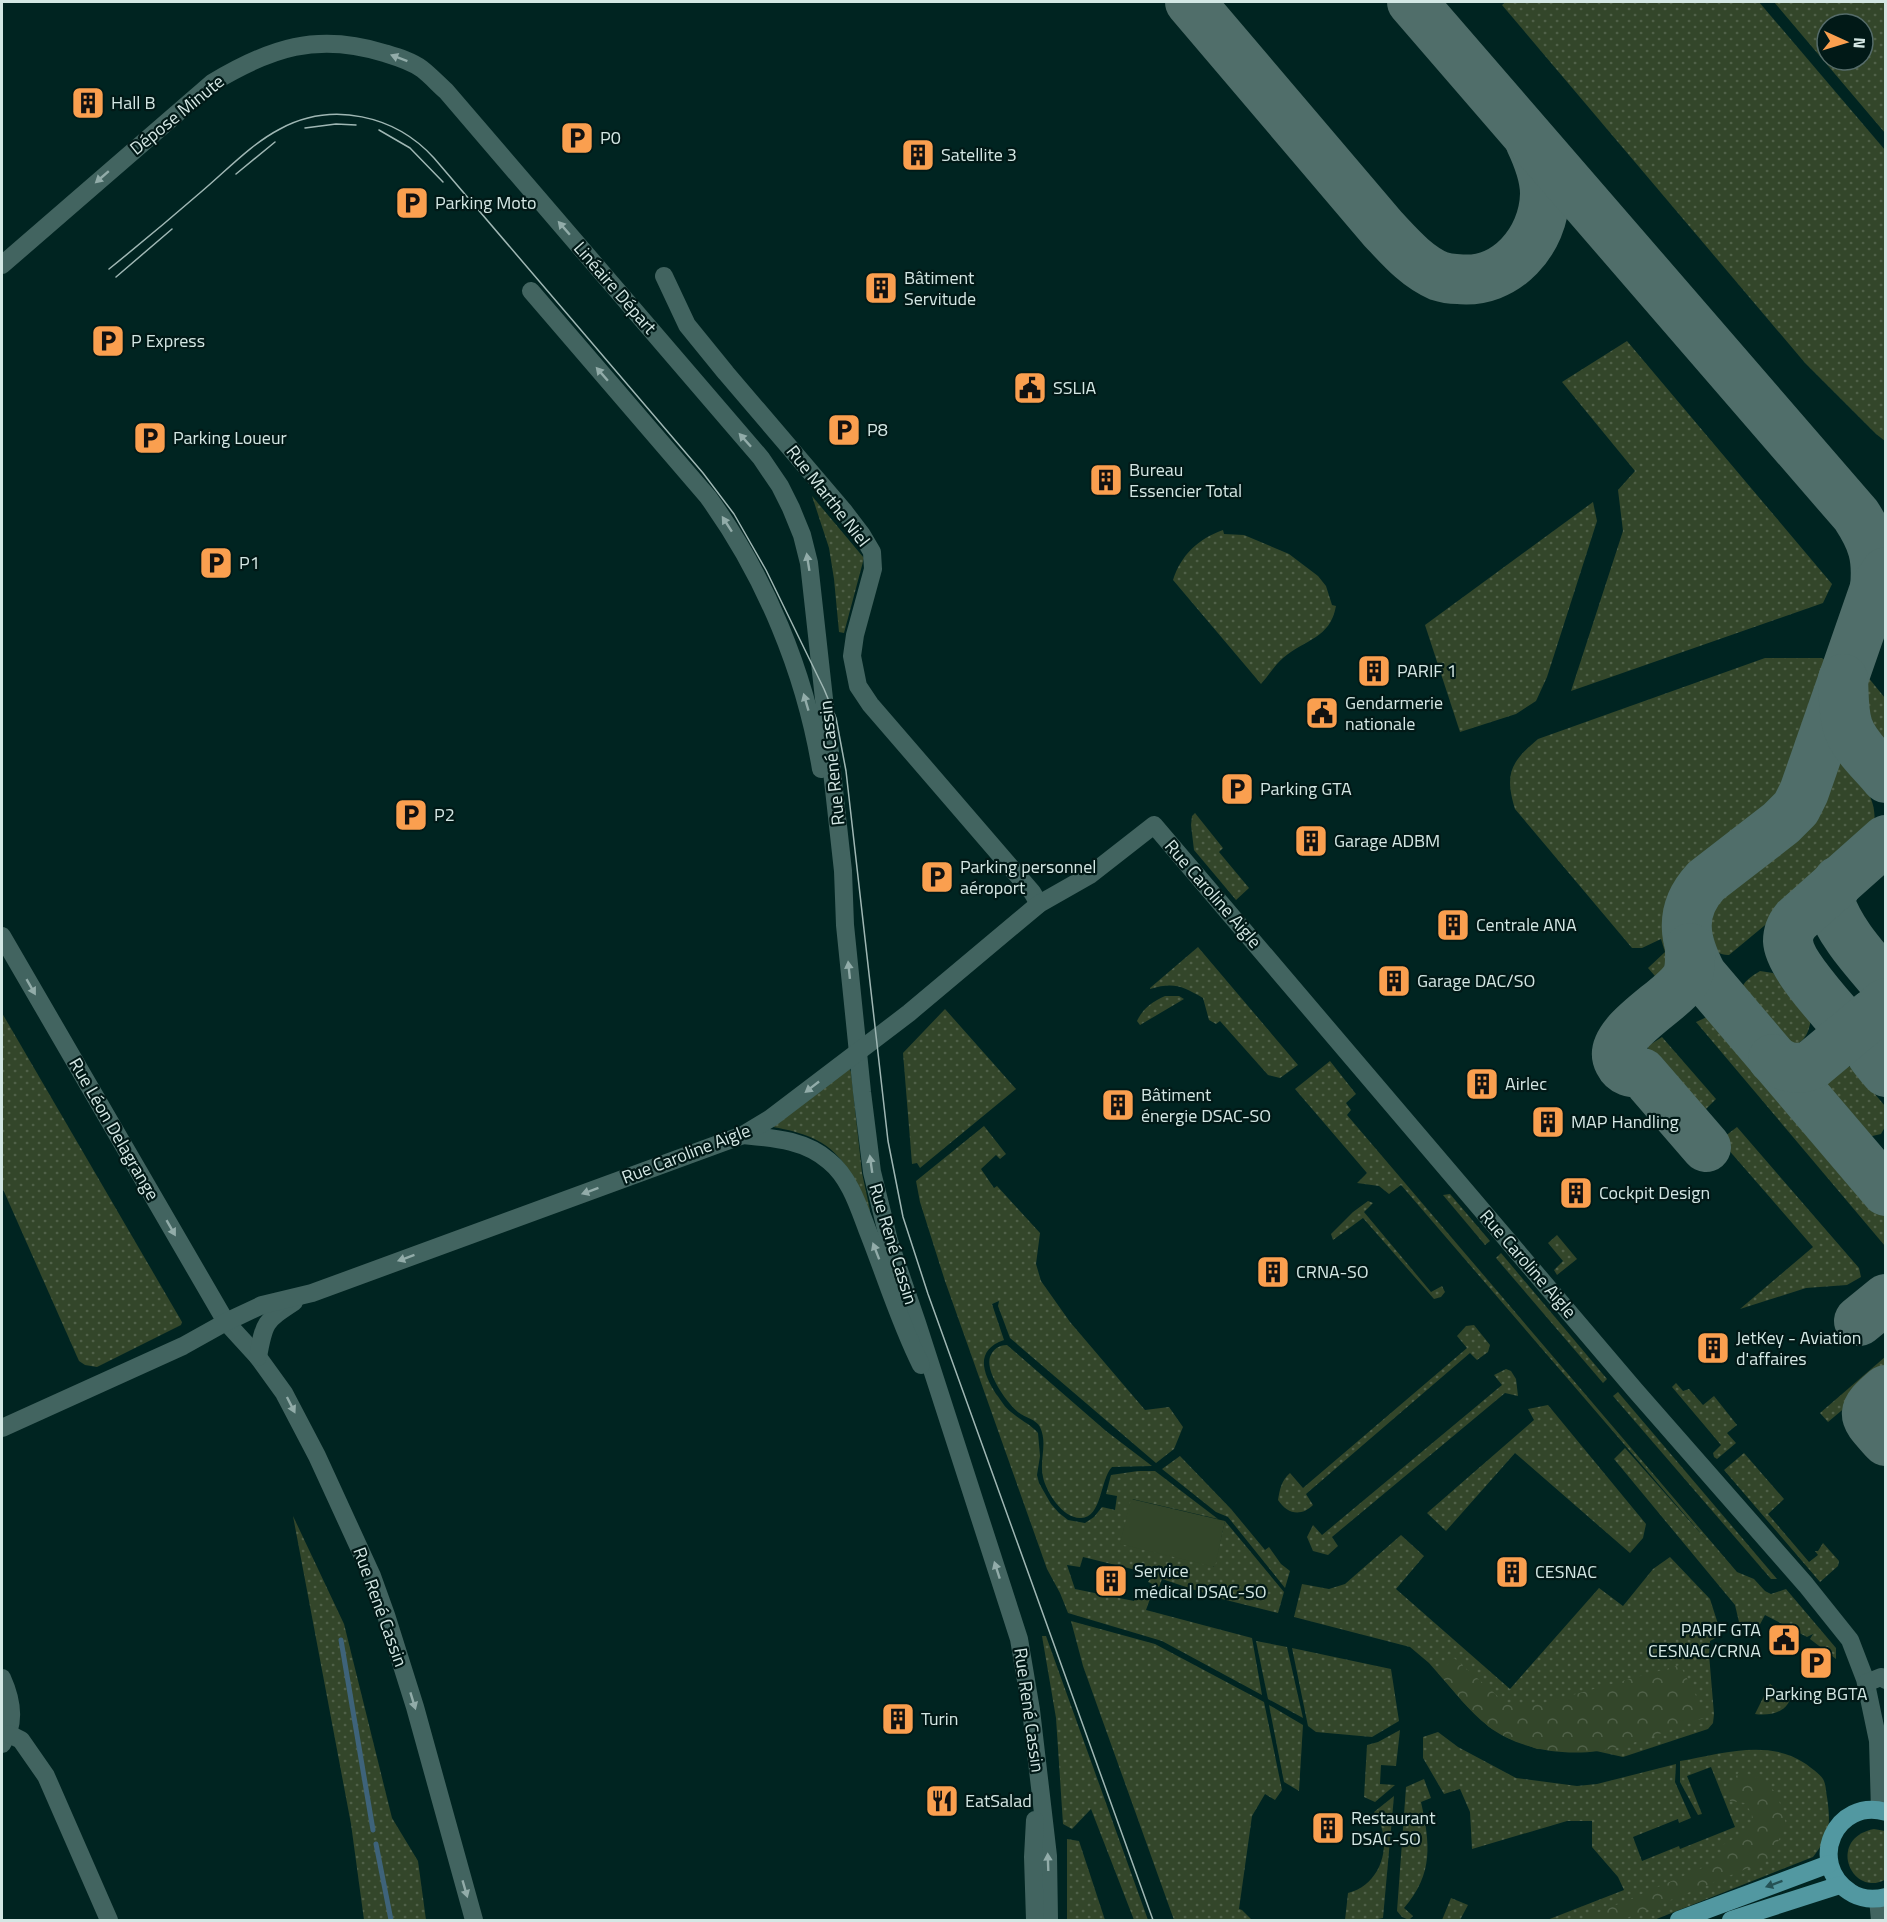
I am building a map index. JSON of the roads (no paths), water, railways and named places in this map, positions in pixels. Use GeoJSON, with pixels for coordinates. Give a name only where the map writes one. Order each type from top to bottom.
{"type":"FeatureCollection","features":[{"type":"Feature","properties":{"kind":"main road"},"geometry":{"type":"LineString","coordinates":[[1882,1898],[1857,1897],[1840,1885],[1833,1876],[1829,1864],[1828,1847],[1834,1831],[1846,1818],[1862,1811],[1883,1811]]}},
{"type":"Feature","properties":{"kind":"main road"},"geometry":{"type":"LineString","coordinates":[[1679,1920],[1829,1864]]}},
{"type":"Feature","properties":{"kind":"main road"},"geometry":{"type":"LineString","coordinates":[[1731,1920],[1840,1885]]}},
{"type":"Feature","properties":{"kind":"street","name":"Dépose Minute"},"geometry":{"type":"LineString","coordinates":[[2,265],[212,83],[258,57],[286,48],[314,44],[368,48],[402,58],[421,68],[446,92]]}},
{"type":"Feature","properties":{"kind":"street","name":"Linéaire Départ"},"geometry":{"type":"LineString","coordinates":[[446,92],[761,458],[780,486]]}},
{"type":"Feature","properties":{"kind":"street","name":"Rue Marthe Niel"},"geometry":{"type":"LineString","coordinates":[[664,276],[687,324],[843,510],[872,552],[873,569],[855,635],[852,656],[858,686],[870,704],[1032,892],[1039,904]]}},
{"type":"Feature","properties":{"kind":"street"},"geometry":{"type":"LineString","coordinates":[[531,291],[708,497],[733,534],[754,572],[785,640],[812,726],[820,760],[845,925]]}},
{"type":"Feature","properties":{"kind":"street","name":"Rue René Cassin"},"geometry":{"type":"LineString","coordinates":[[780,486],[802,535],[809,563],[843,871],[845,925],[872,1172],[889,1241],[1018,1639],[1031,1710],[1048,1856],[1049,1920]]}},
{"type":"Feature","properties":{"kind":"street","name":"Rue Caroline Aigle"},"geometry":{"type":"LineString","coordinates":[[2,1428],[183,1346],[262,1305],[306,1295],[743,1135],[771,1118],[909,1013],[1039,904],[1090,875],[1154,825],[1624,1376],[1806,1584],[1850,1640],[1866,1683],[1878,1741],[1883,1811]]}},
{"type":"Feature","properties":{"kind":"street","name":"Rue Léon Delagrange"},"geometry":{"type":"LineString","coordinates":[[2,936],[226,1322]]}},
{"type":"Feature","properties":{"kind":"street"},"geometry":{"type":"LineString","coordinates":[[743,1135],[795,1142],[828,1160],[846,1180],[875,1250],[906,1336],[947,1421]]}},
{"type":"Feature","properties":{"kind":"street"},"geometry":{"type":"LineString","coordinates":[[258,1357],[266,1323],[306,1295]]}},
{"type":"Feature","properties":{"kind":"street","name":"Rue René Cassin"},"geometry":{"type":"LineString","coordinates":[[226,1322],[258,1357],[284,1392],[372,1576],[415,1707],[474,1920]]}},
{"type":"Feature","properties":{"kind":"street"},"geometry":{"type":"LineString","coordinates":[[1866,1683],[1881,1677],[1886,1680]]}},
{"type":"Feature","properties":{"kind":"street"},"geometry":{"type":"LineString","coordinates":[[2,1678],[12,1712],[5,1739],[21,1740],[46,1776],[109,1920]]}},
{"type":"Feature","properties":{"kind":"street"},"geometry":{"type":"LineString","coordinates":[[1035,1920],[1033,1857],[1038,1775]]}},
{"type":"Feature","properties":{"kind":"street"},"geometry":{"type":"LineString","coordinates":[[1880,1920],[1882,1898]]}},
{"type":"Feature","properties":{"kind":"waterway"},"geometry":{"type":"LineString","coordinates":[[341,1640],[373,1830]]}},
{"type":"Feature","properties":{"kind":"waterway"},"geometry":{"type":"LineString","coordinates":[[376,1844],[391,1920]]}},
{"type":"Feature","properties":{"kind":"tram line"},"geometry":{"type":"LineString","coordinates":[[109,269],[249,150],[280,129],[300,120],[321,116],[362,117],[382,123],[401,131],[434,158],[703,473],[734,514],[766,570],[836,718],[846,771],[888,1141],[903,1217],[928,1294],[1153,1920]]}},
{"type":"Feature","properties":{"kind":"tram line"},"geometry":{"type":"LineString","coordinates":[[305,128],[336,124],[356,125]]}},
{"type":"Feature","properties":{"kind":"tram line"},"geometry":{"type":"LineString","coordinates":[[379,130],[410,148],[443,182]]}},
{"type":"Feature","properties":{"kind":"tram line"},"geometry":{"type":"LineString","coordinates":[[236,174],[275,142]]}},
{"type":"Feature","properties":{"kind":"tram line"},"geometry":{"type":"LineString","coordinates":[[116,277],[172,229]]}},
{"type":"Feature","properties":{"kind":"place","name":"Hall B"},"geometry":{"type":"Point","coordinates":[88,103]}},
{"type":"Feature","properties":{"kind":"place","name":"P0"},"geometry":{"type":"Point","coordinates":[577,138]}},
{"type":"Feature","properties":{"kind":"place","name":"Satellite 3"},"geometry":{"type":"Point","coordinates":[918,155]}},
{"type":"Feature","properties":{"kind":"place","name":"Parking Moto"},"geometry":{"type":"Point","coordinates":[412,203]}},
{"type":"Feature","properties":{"kind":"place","name":"Bâtiment Servitude"},"geometry":{"type":"Point","coordinates":[881,288]}},
{"type":"Feature","properties":{"kind":"place","name":"P Express"},"geometry":{"type":"Point","coordinates":[108,341]}},
{"type":"Feature","properties":{"kind":"place","name":"SSLIA"},"geometry":{"type":"Point","coordinates":[1030,388]}},
{"type":"Feature","properties":{"kind":"place","name":"P8"},"geometry":{"type":"Point","coordinates":[844,430]}},
{"type":"Feature","properties":{"kind":"place","name":"Parking Loueur"},"geometry":{"type":"Point","coordinates":[150,438]}},
{"type":"Feature","properties":{"kind":"place","name":"Bureau Essencier Total"},"geometry":{"type":"Point","coordinates":[1106,480]}},
{"type":"Feature","properties":{"kind":"place","name":"P1"},"geometry":{"type":"Point","coordinates":[216,563]}},
{"type":"Feature","properties":{"kind":"place","name":"PARIF 1"},"geometry":{"type":"Point","coordinates":[1374,671]}},
{"type":"Feature","properties":{"kind":"place","name":"Gendarmerie nationale"},"geometry":{"type":"Point","coordinates":[1322,713]}},
{"type":"Feature","properties":{"kind":"place","name":"Parking GTA"},"geometry":{"type":"Point","coordinates":[1237,789]}},
{"type":"Feature","properties":{"kind":"place","name":"P2"},"geometry":{"type":"Point","coordinates":[411,815]}},
{"type":"Feature","properties":{"kind":"place","name":"Garage ADBM"},"geometry":{"type":"Point","coordinates":[1311,841]}},
{"type":"Feature","properties":{"kind":"place","name":"Parking personnel aéroport"},"geometry":{"type":"Point","coordinates":[937,877]}},
{"type":"Feature","properties":{"kind":"place","name":"Centrale ANA"},"geometry":{"type":"Point","coordinates":[1453,925]}},
{"type":"Feature","properties":{"kind":"place","name":"Garage DAC/SO"},"geometry":{"type":"Point","coordinates":[1394,981]}},
{"type":"Feature","properties":{"kind":"place","name":"Airlec"},"geometry":{"type":"Point","coordinates":[1482,1084]}},
{"type":"Feature","properties":{"kind":"place","name":"Bâtiment énergie DSAC-SO"},"geometry":{"type":"Point","coordinates":[1118,1105]}},
{"type":"Feature","properties":{"kind":"place","name":"MAP Handling"},"geometry":{"type":"Point","coordinates":[1548,1122]}},
{"type":"Feature","properties":{"kind":"place","name":"Cockpit Design"},"geometry":{"type":"Point","coordinates":[1576,1193]}},
{"type":"Feature","properties":{"kind":"place","name":"CRNA-SO"},"geometry":{"type":"Point","coordinates":[1273,1272]}},
{"type":"Feature","properties":{"kind":"place","name":"JetKey - Aviation d'affaires"},"geometry":{"type":"Point","coordinates":[1713,1348]}},
{"type":"Feature","properties":{"kind":"place","name":"CESNAC"},"geometry":{"type":"Point","coordinates":[1512,1572]}},
{"type":"Feature","properties":{"kind":"place","name":"Service médical DSAC-SO"},"geometry":{"type":"Point","coordinates":[1111,1581]}},
{"type":"Feature","properties":{"kind":"place","name":"PARIF GTA CESNAC/CRNA"},"geometry":{"type":"Point","coordinates":[1784,1640]}},
{"type":"Feature","properties":{"kind":"place","name":"Parking BGTA"},"geometry":{"type":"Point","coordinates":[1816,1663]}},
{"type":"Feature","properties":{"kind":"place","name":"Turin"},"geometry":{"type":"Point","coordinates":[898,1719]}},
{"type":"Feature","properties":{"kind":"place","name":"EatSalad"},"geometry":{"type":"Point","coordinates":[942,1801]}},
{"type":"Feature","properties":{"kind":"place","name":"Restaurant DSAC-SO"},"geometry":{"type":"Point","coordinates":[1328,1828]}}]}
